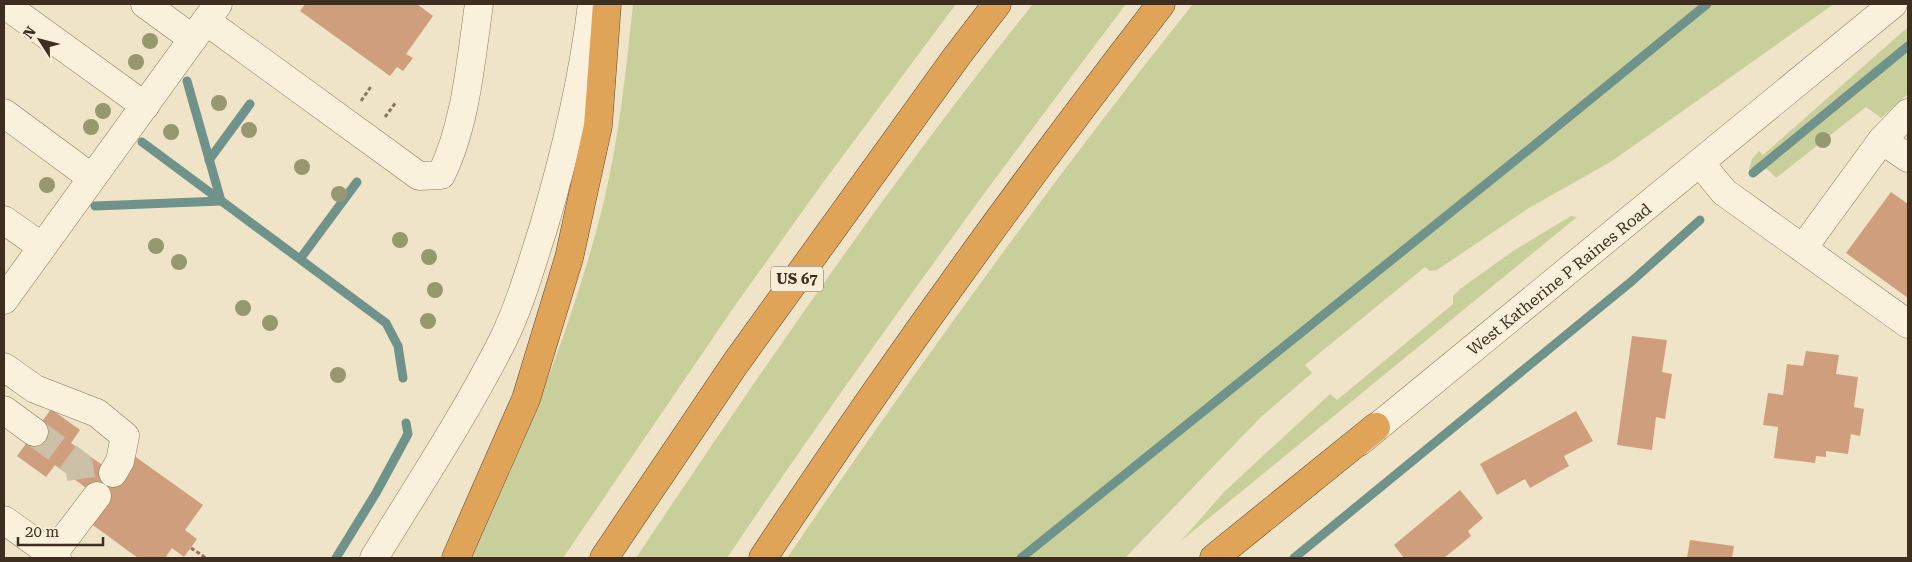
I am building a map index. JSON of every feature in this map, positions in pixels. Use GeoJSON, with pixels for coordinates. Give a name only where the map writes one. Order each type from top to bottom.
{"type":"FeatureCollection","features":[{"type":"Feature","properties":{"kind":"highway"},"geometry":{"type":"LineString","coordinates":[[456,558],[526,399],[569,258],[598,126],[607,4]]}},
{"type":"Feature","properties":{"kind":"highway","name":"US 67"},"geometry":{"type":"LineString","coordinates":[[604,558],[735,364],[957,56],[997,4]]}},
{"type":"Feature","properties":{"kind":"highway"},"geometry":{"type":"LineString","coordinates":[[763,558],[875,390],[1161,4]]}},
{"type":"Feature","properties":{"kind":"highway"},"geometry":{"type":"LineString","coordinates":[[1129,45],[1167,4]]}},
{"type":"Feature","properties":{"kind":"highway"},"geometry":{"type":"LineString","coordinates":[[1214,558],[1376,427]]}},
{"type":"Feature","properties":{"kind":"street"},"geometry":{"type":"LineString","coordinates":[[4,4],[144,106]]}},
{"type":"Feature","properties":{"kind":"street"},"geometry":{"type":"LineString","coordinates":[[146,4],[206,21],[419,176],[441,175],[452,152],[469,72],[479,4]]}},
{"type":"Feature","properties":{"kind":"street"},"geometry":{"type":"LineString","coordinates":[[374,558],[466,408],[504,338],[529,274],[570,127],[592,4]]}},
{"type":"Feature","properties":{"kind":"street","name":"West Katherine P Raines Road"},"geometry":{"type":"LineString","coordinates":[[1229,558],[1376,427],[1701,164],[1893,4]]}},
{"type":"Feature","properties":{"kind":"street"},"geometry":{"type":"LineString","coordinates":[[4,300],[206,21]]}},
{"type":"Feature","properties":{"kind":"street"},"geometry":{"type":"LineString","coordinates":[[4,113],[92,178]]}},
{"type":"Feature","properties":{"kind":"street"},"geometry":{"type":"LineString","coordinates":[[1803,248],[1882,140],[1908,113]]}},
{"type":"Feature","properties":{"kind":"street"},"geometry":{"type":"LineString","coordinates":[[1882,140],[1908,158]]}},
{"type":"Feature","properties":{"kind":"street"},"geometry":{"type":"LineString","coordinates":[[1701,164],[1724,192],[1908,324]]}},
{"type":"Feature","properties":{"kind":"street"},"geometry":{"type":"LineString","coordinates":[[4,220],[42,247]]}},
{"type":"Feature","properties":{"kind":"street"},"geometry":{"type":"LineString","coordinates":[[4,368],[35,389],[97,413],[109,421],[124,436],[120,461],[113,473]]}},
{"type":"Feature","properties":{"kind":"street"},"geometry":{"type":"LineString","coordinates":[[4,410],[34,432]]}},
{"type":"Feature","properties":{"kind":"street"},"geometry":{"type":"LineString","coordinates":[[4,520],[54,556],[70,531],[89,490]]}},
{"type":"Feature","properties":{"kind":"path"},"geometry":{"type":"LineString","coordinates":[[191,548],[206,558]]}},
{"type":"Feature","properties":{"kind":"green space"},"geometry":{"type":"Polygon","coordinates":[[[633,4],[956,4],[822,184],[734,307],[563,558],[472,558],[540,398],[584,274],[610,176],[633,4]]]}},
{"type":"Feature","properties":{"kind":"green space"},"geometry":{"type":"Polygon","coordinates":[[[1033,4],[1126,4],[923,278],[727,558],[636,558],[828,276],[980,71],[1033,4]]]}},
{"type":"Feature","properties":{"kind":"green space"},"geometry":{"type":"Polygon","coordinates":[[[1193,4],[1834,4],[1612,161],[1529,208],[1437,270],[1430,271],[1425,267],[1305,365],[1312,373],[1261,417],[1125,558],[787,558],[985,277],[1087,140],[1193,4]]]}},
{"type":"Feature","properties":{"kind":"green space"},"geometry":{"type":"Polygon","coordinates":[[[1908,27],[1908,94],[1881,118],[1866,107],[1776,178],[1761,167],[1749,169],[1752,159],[1759,151],[1763,155],[1908,27]]]}},
{"type":"Feature","properties":{"kind":"green space"},"geometry":{"type":"Polygon","coordinates":[[[1571,216],[1577,217],[1181,541],[1224,492],[1330,394],[1337,400],[1453,304],[1453,296],[1460,289],[1513,251],[1571,216]]]}},
{"type":"Feature","properties":{"kind":"building"},"geometry":{"type":"Polygon","coordinates":[[[305,4],[417,4],[433,16],[406,54],[413,58],[403,71],[397,67],[390,76],[300,11],[305,4]]]}},
{"type":"Feature","properties":{"kind":"building"},"geometry":{"type":"Polygon","coordinates":[[[1891,192],[1908,204],[1908,298],[1846,253],[1891,192]]]}},
{"type":"Feature","properties":{"kind":"building"},"geometry":{"type":"Polygon","coordinates":[[[1632,336],[1667,340],[1662,372],[1672,374],[1665,419],[1656,417],[1652,450],[1617,445],[1632,336]]]}},
{"type":"Feature","properties":{"kind":"building"},"geometry":{"type":"Polygon","coordinates":[[[1806,351],[1839,355],[1836,374],[1858,377],[1854,407],[1864,409],[1860,436],[1851,434],[1848,454],[1826,451],[1826,457],[1816,456],[1815,463],[1774,458],[1778,427],[1763,425],[1768,393],[1783,395],[1787,364],[1803,366],[1806,351]]]}},
{"type":"Feature","properties":{"kind":"building"},"geometry":{"type":"Polygon","coordinates":[[[51,409],[80,430],[71,443],[118,476],[133,455],[203,505],[185,530],[197,539],[184,557],[172,548],[165,558],[138,558],[86,520],[101,499],[55,465],[46,477],[17,456],[51,409]]]}},
{"type":"Feature","properties":{"kind":"building"},"geometry":{"type":"Polygon","coordinates":[[[1576,411],[1593,441],[1564,456],[1569,466],[1530,488],[1525,479],[1497,495],[1480,464],[1576,411]]]}},
{"type":"Feature","properties":{"kind":"building"},"geometry":{"type":"Polygon","coordinates":[[[1460,490],[1483,518],[1468,531],[1471,536],[1444,558],[1404,558],[1394,545],[1460,490]]]}},
{"type":"Feature","properties":{"kind":"building"},"geometry":{"type":"Polygon","coordinates":[[[1690,540],[1734,546],[1732,558],[1687,558],[1690,540]]]}},
{"type":"Feature","properties":{"kind":"waterway"},"geometry":{"type":"LineString","coordinates":[[1021,558],[1707,4]]}},
{"type":"Feature","properties":{"kind":"waterway"},"geometry":{"type":"LineString","coordinates":[[1753,173],[1908,46]]}},
{"type":"Feature","properties":{"kind":"waterway"},"geometry":{"type":"LineString","coordinates":[[95,206],[221,201],[187,81]]}},
{"type":"Feature","properties":{"kind":"waterway"},"geometry":{"type":"LineString","coordinates":[[209,160],[250,104]]}},
{"type":"Feature","properties":{"kind":"waterway"},"geometry":{"type":"LineString","coordinates":[[142,142],[386,323],[398,346],[403,378]]}},
{"type":"Feature","properties":{"kind":"waterway"},"geometry":{"type":"LineString","coordinates":[[300,259],[357,182]]}},
{"type":"Feature","properties":{"kind":"waterway"},"geometry":{"type":"LineString","coordinates":[[1294,558],[1632,281],[1700,220]]}},
{"type":"Feature","properties":{"kind":"waterway"},"geometry":{"type":"LineString","coordinates":[[336,558],[376,493],[408,434],[406,423]]}},
{"type":"Feature","properties":{"kind":"tunnel"},"geometry":{"type":"LineString","coordinates":[[34,432],[79,465],[82,485]]}}]}
